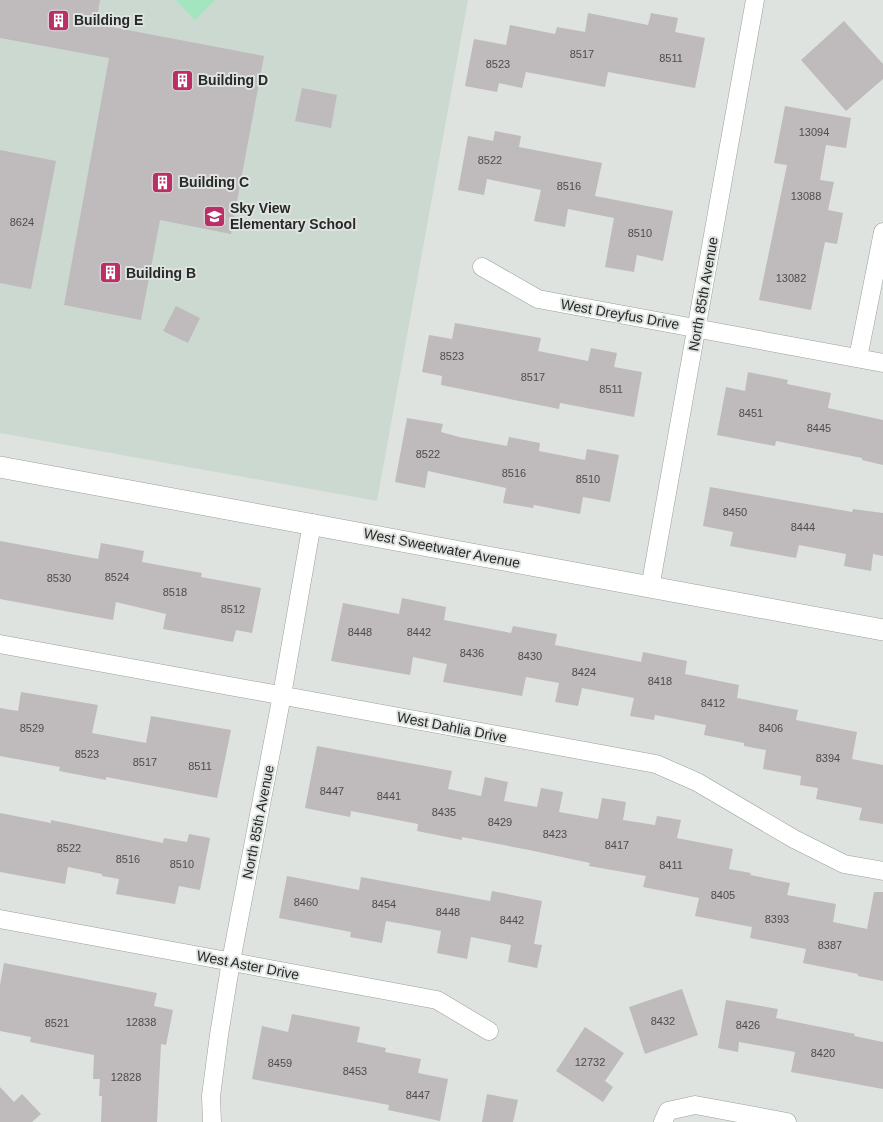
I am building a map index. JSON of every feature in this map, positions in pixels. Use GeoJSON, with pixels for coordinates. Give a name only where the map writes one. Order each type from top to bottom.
{"type":"FeatureCollection","features":[{"type":"Feature","properties":{"kind":"street","name":"North 85th Avenue"},"geometry":{"type":"LineString","coordinates":[[650,588],[755,0]]}},
{"type":"Feature","properties":{"kind":"street"},"geometry":{"type":"LineString","coordinates":[[858,358],[883,232]]}},
{"type":"Feature","properties":{"kind":"street","name":"West Dreyfus Drive"},"geometry":{"type":"LineString","coordinates":[[482,267],[538,299],[883,363]]}},
{"type":"Feature","properties":{"kind":"street","name":"West Sweetwater Avenue"},"geometry":{"type":"LineString","coordinates":[[0,467],[312,523],[650,588],[883,630]]}},
{"type":"Feature","properties":{"kind":"street","name":"North 85th Avenue"},"geometry":{"type":"LineString","coordinates":[[212,1122],[212,1087],[231,961],[282,695],[312,523]]}},
{"type":"Feature","properties":{"kind":"street","name":"West Dahlia Drive"},"geometry":{"type":"LineString","coordinates":[[0,644],[656,764],[697,782],[794,839],[844,864],[883,872]]}},
{"type":"Feature","properties":{"kind":"street","name":"West Aster Drive"},"geometry":{"type":"LineString","coordinates":[[0,919],[437,1000],[489,1030]]}},
{"type":"Feature","properties":{"kind":"street"},"geometry":{"type":"LineString","coordinates":[[666,1117],[695,1105],[787,1122]]}},
{"type":"Feature","properties":{"kind":"shaded area","name":"Sky View Elementary School"},"geometry":{"type":"Polygon","coordinates":[[[0,0],[468,0],[377,501],[0,433],[0,0]]]}},
{"type":"Feature","properties":{"kind":"green space"},"geometry":{"type":"Polygon","coordinates":[[[176,0],[215,0],[195,20],[176,0]]]}},
{"type":"Feature","properties":{"kind":"building"},"geometry":{"type":"Polygon","coordinates":[[[0,0],[100,0],[96,24],[264,56],[231,234],[160,220],[141,320],[64,305],[109,58],[0,38],[0,0]]]}},
{"type":"Feature","properties":{"kind":"building"},"geometry":{"type":"Polygon","coordinates":[[[588,13],[648,25],[651,13],[678,18],[675,32],[705,38],[695,88],[608,72],[605,87],[526,72],[522,88],[499,83],[497,92],[465,86],[474,39],[506,45],[510,25],[555,34],[557,27],[585,32],[588,13]]]}},
{"type":"Feature","properties":{"kind":"building"},"geometry":{"type":"Polygon","coordinates":[[[844,21],[883,64],[883,79],[846,111],[801,60],[844,21]]]}},
{"type":"Feature","properties":{"kind":"building"},"geometry":{"type":"Polygon","coordinates":[[[302,88],[337,95],[331,128],[295,121],[302,88]]]}},
{"type":"Feature","properties":{"kind":"building"},"geometry":{"type":"Polygon","coordinates":[[[785,106],[851,118],[846,148],[826,145],[820,180],[834,182],[828,210],[843,213],[837,244],[825,242],[811,310],[759,300],[787,165],[774,163],[785,106]]]}},
{"type":"Feature","properties":{"kind":"building"},"geometry":{"type":"Polygon","coordinates":[[[495,131],[521,136],[519,147],[602,163],[595,196],[673,211],[663,261],[637,255],[634,272],[605,267],[614,218],[568,209],[565,227],[534,221],[541,190],[487,179],[484,195],[458,190],[468,136],[493,141],[495,131]]]}},
{"type":"Feature","properties":{"kind":"building"},"geometry":{"type":"Polygon","coordinates":[[[0,150],[56,161],[31,289],[0,283],[0,150]]]}},
{"type":"Feature","properties":{"kind":"building"},"geometry":{"type":"Polygon","coordinates":[[[176,306],[200,318],[188,343],[163,331],[176,306]]]}},
{"type":"Feature","properties":{"kind":"building"},"geometry":{"type":"Polygon","coordinates":[[[455,323],[541,338],[538,351],[588,361],[591,348],[617,353],[614,367],[642,372],[634,417],[560,403],[559,409],[441,385],[442,376],[422,372],[429,335],[452,339],[455,323]]]}},
{"type":"Feature","properties":{"kind":"building"},"geometry":{"type":"Polygon","coordinates":[[[748,372],[788,380],[787,384],[831,393],[828,408],[883,420],[883,465],[862,460],[862,458],[776,441],[775,446],[717,435],[726,387],[745,391],[748,372]]]}},
{"type":"Feature","properties":{"kind":"building"},"geometry":{"type":"Polygon","coordinates":[[[407,418],[443,424],[441,432],[459,437],[507,446],[509,437],[540,443],[539,451],[585,460],[587,449],[619,455],[610,502],[583,497],[580,514],[534,505],[533,508],[503,503],[506,488],[428,471],[425,488],[395,482],[407,418]]]}},
{"type":"Feature","properties":{"kind":"building"},"geometry":{"type":"Polygon","coordinates":[[[710,487],[852,512],[853,509],[883,513],[883,556],[873,554],[871,571],[844,566],[846,554],[799,545],[796,558],[730,546],[733,532],[703,526],[710,487]]]}},
{"type":"Feature","properties":{"kind":"building"},"geometry":{"type":"Polygon","coordinates":[[[0,541],[98,559],[101,543],[144,551],[142,562],[202,573],[201,577],[261,588],[252,633],[236,630],[233,642],[163,629],[166,614],[116,602],[113,620],[0,599],[0,541]]]}},
{"type":"Feature","properties":{"kind":"building"},"geometry":{"type":"Polygon","coordinates":[[[402,598],[446,607],[444,620],[511,633],[513,626],[557,634],[555,645],[641,662],[643,652],[687,661],[685,674],[739,685],[737,698],[798,710],[796,720],[857,732],[852,759],[883,765],[883,824],[859,820],[862,808],[816,799],[818,788],[800,785],[801,776],[763,769],[766,750],[744,746],[744,743],[704,735],[706,725],[655,715],[654,720],[630,716],[634,698],[582,688],[578,706],[555,702],[559,683],[526,677],[522,696],[443,682],[447,664],[413,657],[410,675],[331,661],[343,603],[399,614],[402,598]]]}},
{"type":"Feature","properties":{"kind":"building"},"geometry":{"type":"Polygon","coordinates":[[[21,692],[98,705],[92,733],[146,743],[151,716],[231,730],[217,798],[106,777],[106,780],[59,771],[60,767],[0,756],[0,708],[18,711],[21,692]]]}},
{"type":"Feature","properties":{"kind":"building"},"geometry":{"type":"Polygon","coordinates":[[[317,746],[452,771],[448,789],[481,796],[485,777],[508,782],[504,801],[537,807],[541,788],[563,792],[559,812],[598,819],[602,798],[626,802],[623,820],[655,825],[657,816],[681,820],[677,838],[733,849],[729,869],[790,883],[787,895],[836,904],[833,922],[867,929],[874,892],[883,892],[883,981],[803,963],[806,949],[750,938],[752,927],[695,916],[699,898],[643,887],[646,876],[589,866],[590,863],[529,850],[462,837],[462,840],[417,831],[418,824],[351,811],[350,817],[305,808],[317,746]]]}},
{"type":"Feature","properties":{"kind":"building"},"geometry":{"type":"Polygon","coordinates":[[[0,813],[51,823],[51,820],[163,843],[164,838],[187,842],[189,834],[210,838],[200,890],[179,886],[175,904],[116,894],[119,879],[68,867],[65,884],[0,872],[0,813]]]}},
{"type":"Feature","properties":{"kind":"building"},"geometry":{"type":"Polygon","coordinates":[[[287,876],[359,890],[361,877],[490,901],[492,891],[542,901],[534,944],[542,945],[537,968],[508,962],[511,945],[471,937],[467,959],[437,953],[441,931],[386,921],[382,943],[350,937],[351,932],[279,918],[287,876]]]}},
{"type":"Feature","properties":{"kind":"building"},"geometry":{"type":"Polygon","coordinates":[[[4,963],[157,993],[154,1006],[173,1010],[166,1045],[161,1044],[157,1122],[101,1122],[102,1096],[99,1096],[100,1079],[93,1079],[94,1055],[30,1042],[31,1037],[0,1031],[0,985],[4,963]]]}},
{"type":"Feature","properties":{"kind":"building"},"geometry":{"type":"Polygon","coordinates":[[[682,989],[698,1035],[645,1054],[629,1007],[682,989]]]}},
{"type":"Feature","properties":{"kind":"building"},"geometry":{"type":"Polygon","coordinates":[[[726,1000],[778,1009],[776,1018],[855,1034],[854,1036],[883,1042],[883,1089],[791,1072],[795,1052],[739,1042],[738,1052],[718,1048],[726,1000]]]}},
{"type":"Feature","properties":{"kind":"building"},"geometry":{"type":"Polygon","coordinates":[[[292,1014],[360,1027],[357,1042],[386,1048],[385,1052],[421,1059],[418,1073],[448,1079],[440,1121],[388,1110],[389,1105],[252,1079],[262,1026],[288,1032],[292,1014]]]}},
{"type":"Feature","properties":{"kind":"building"},"geometry":{"type":"Polygon","coordinates":[[[585,1027],[624,1053],[605,1081],[613,1087],[603,1102],[556,1071],[585,1027]]]}},
{"type":"Feature","properties":{"kind":"building"},"geometry":{"type":"Polygon","coordinates":[[[0,1087],[14,1102],[22,1094],[41,1114],[32,1122],[0,1122],[0,1087]]]}},
{"type":"Feature","properties":{"kind":"building"},"geometry":{"type":"Polygon","coordinates":[[[487,1094],[518,1100],[513,1122],[482,1122],[487,1094]]]}},
{"type":"Feature","properties":{"kind":"place","name":"Building E"},"geometry":{"type":"Point","coordinates":[58,20]}},
{"type":"Feature","properties":{"kind":"place","name":"Building D"},"geometry":{"type":"Point","coordinates":[182,80]}},
{"type":"Feature","properties":{"kind":"place","name":"Building C"},"geometry":{"type":"Point","coordinates":[163,182]}},
{"type":"Feature","properties":{"kind":"place","name":"Sky View Elementary School"},"geometry":{"type":"Point","coordinates":[214,216]}},
{"type":"Feature","properties":{"kind":"place","name":"Building B"},"geometry":{"type":"Point","coordinates":[110,273]}}]}
